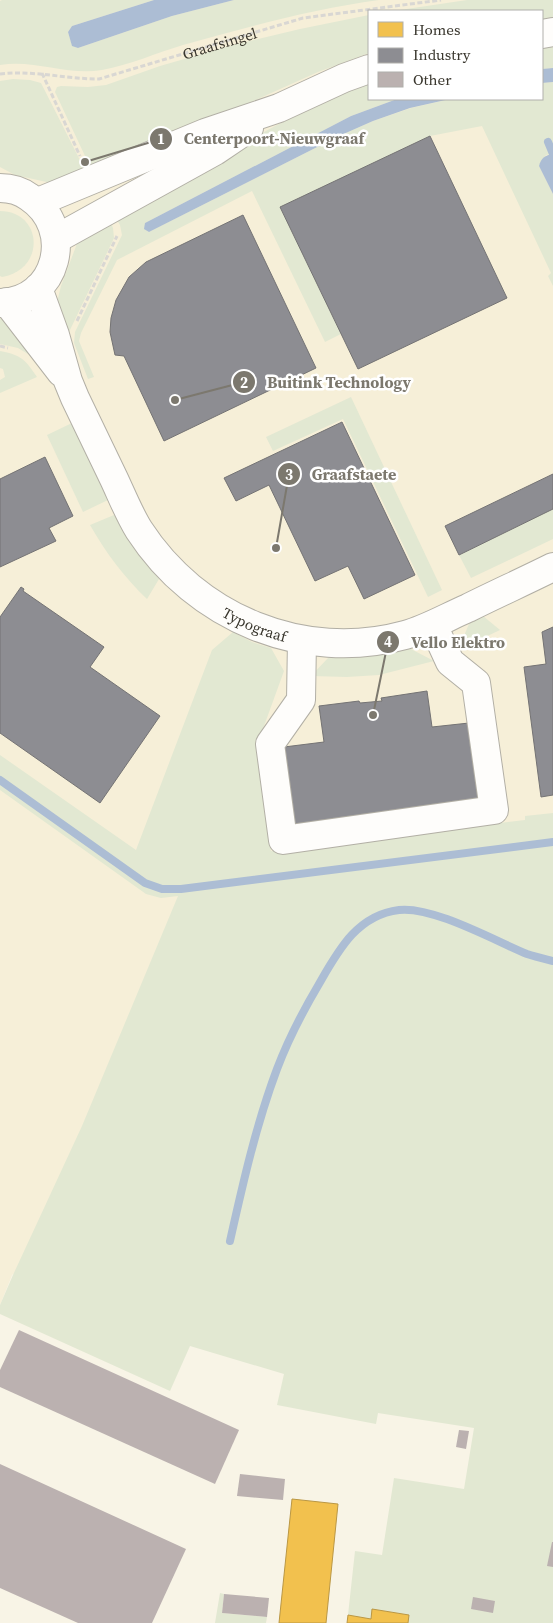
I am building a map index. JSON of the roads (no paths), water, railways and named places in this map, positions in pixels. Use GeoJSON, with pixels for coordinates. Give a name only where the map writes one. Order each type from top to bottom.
{"type":"FeatureCollection","features":[{"type":"Feature","properties":{"kind":"street"},"geometry":{"type":"LineString","coordinates":[[38,202],[205,133],[279,108],[344,78],[368,69]]}},
{"type":"Feature","properties":{"kind":"street"},"geometry":{"type":"LineString","coordinates":[[56,239],[215,151],[279,108]]}},
{"type":"Feature","properties":{"kind":"street"},"geometry":{"type":"LineString","coordinates":[[0,188],[24,193],[38,202],[47,212],[53,225],[56,239],[53,266],[38,288],[23,297],[3,302]]}},
{"type":"Feature","properties":{"kind":"street","name":"Typograaf"},"geometry":{"type":"LineString","coordinates":[[38,288],[55,335],[68,381],[138,528],[155,553],[180,580],[207,601],[234,616],[267,631],[302,640],[369,641],[405,635],[553,567]]}},
{"type":"Feature","properties":{"kind":"street","name":"Typograaf"},"geometry":{"type":"LineString","coordinates":[[3,302],[68,381]]}},
{"type":"Feature","properties":{"kind":"street"},"geometry":{"type":"LineString","coordinates":[[302,640],[300,700],[270,744],[282,840],[494,810],[476,683],[450,662],[432,624]]}},
{"type":"Feature","properties":{"kind":"water"},"geometry":{"type":"Polygon","coordinates":[[[154,0],[234,0],[172,16],[78,48],[72,46],[68,32],[72,26],[154,0]]]}},
{"type":"Feature","properties":{"kind":"water"},"geometry":{"type":"Polygon","coordinates":[[[553,68],[553,82],[543,83],[543,69],[553,68]]]}},
{"type":"Feature","properties":{"kind":"water"},"geometry":{"type":"Polygon","coordinates":[[[394,100],[446,100],[410,108],[373,121],[339,136],[149,232],[144,229],[145,223],[351,116],[394,100]]]}},
{"type":"Feature","properties":{"kind":"water"},"geometry":{"type":"Polygon","coordinates":[[[553,154],[553,194],[539,166],[544,157],[553,154]]]}},
{"type":"Feature","properties":{"kind":"waterway"},"geometry":{"type":"LineString","coordinates":[[548,142],[553,154]]}},
{"type":"Feature","properties":{"kind":"waterway"},"geometry":{"type":"LineString","coordinates":[[0,780],[145,883],[162,889],[181,889],[553,842]]}},
{"type":"Feature","properties":{"kind":"waterway"},"geometry":{"type":"LineString","coordinates":[[230,1241],[256,1133],[281,1058],[326,972],[350,936],[360,927],[384,913],[413,910],[446,919],[527,954],[553,961]]}},
{"type":"Feature","properties":{"kind":"place","name":"Centerpoort-Nieuwgraaf"},"geometry":{"type":"Point","coordinates":[85,162]}},
{"type":"Feature","properties":{"kind":"place","name":"Buitink Technology"},"geometry":{"type":"Point","coordinates":[175,400]}},
{"type":"Feature","properties":{"kind":"place","name":"Graafstaete"},"geometry":{"type":"Point","coordinates":[276,548]}},
{"type":"Feature","properties":{"kind":"place","name":"Vello Elektro"},"geometry":{"type":"Point","coordinates":[373,715]}}]}
